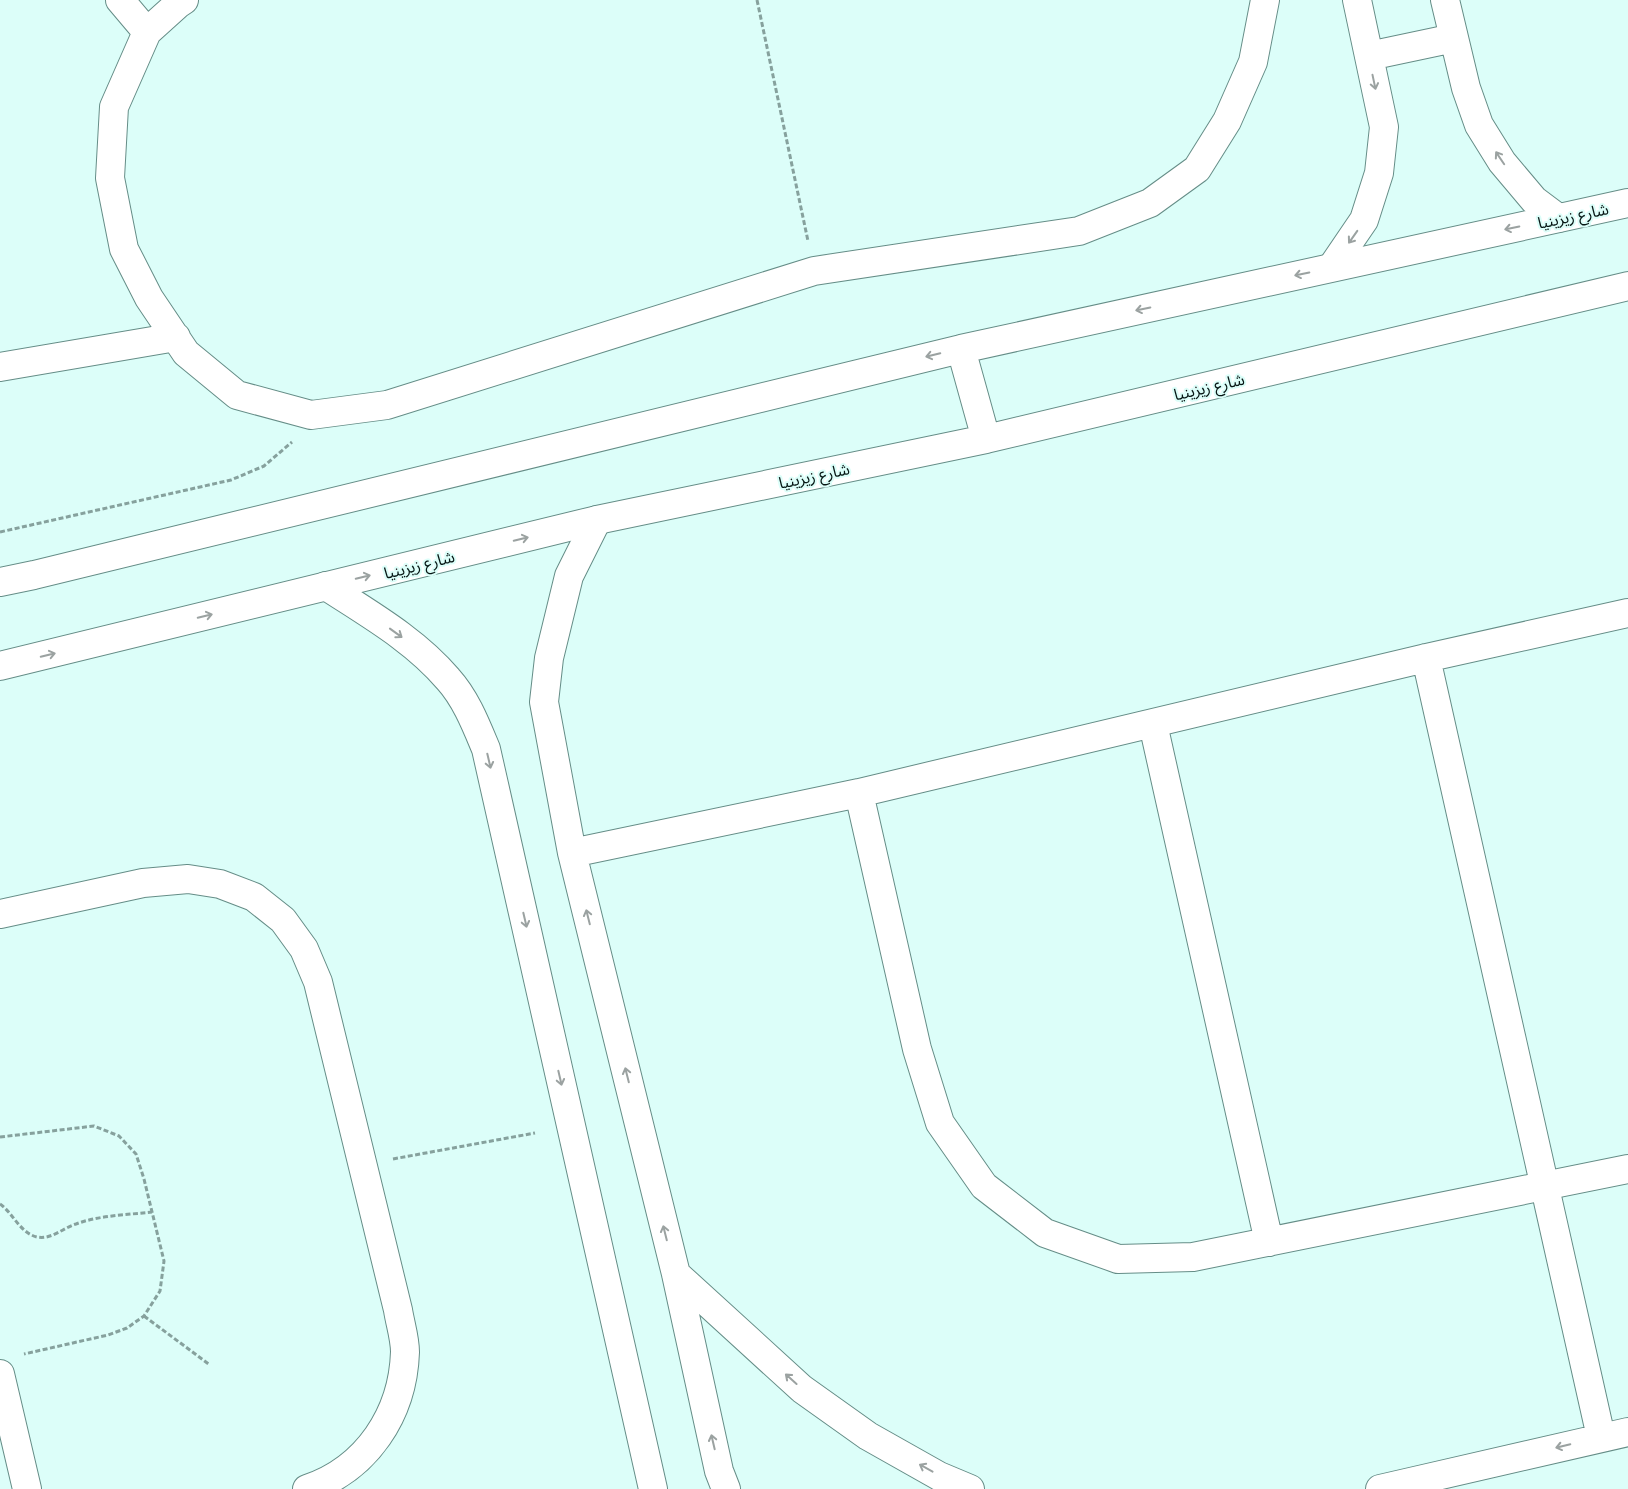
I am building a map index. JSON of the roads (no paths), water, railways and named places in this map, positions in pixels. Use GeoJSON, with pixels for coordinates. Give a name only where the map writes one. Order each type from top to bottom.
{"type":"FeatureCollection","features":[{"type":"Feature","properties":{"kind":"street"},"geometry":{"type":"LineString","coordinates":[[120,0],[147,32]]}},
{"type":"Feature","properties":{"kind":"street"},"geometry":{"type":"LineString","coordinates":[[184,0],[147,32],[114,107],[110,178],[124,248],[149,298],[186,353],[237,395],[311,415],[387,405],[814,271],[1079,231],[1150,203],[1197,169],[1227,121],[1254,62],[1265,0]]}},
{"type":"Feature","properties":{"kind":"street"},"geometry":{"type":"LineString","coordinates":[[1332,267],[1364,220],[1379,173],[1384,127],[1357,0]]}},
{"type":"Feature","properties":{"kind":"street"},"geometry":{"type":"LineString","coordinates":[[1445,0],[1466,88],[1479,125],[1502,162],[1534,200],[1558,218]]}},
{"type":"Feature","properties":{"kind":"street"},"geometry":{"type":"LineString","coordinates":[[1369,56],[1454,38]]}},
{"type":"Feature","properties":{"kind":"street","name":"شارع زيزينيا"},"geometry":{"type":"LineString","coordinates":[[0,582],[961,349],[1628,202]]}},
{"type":"Feature","properties":{"kind":"street","name":"شارع زيزينيا"},"geometry":{"type":"LineString","coordinates":[[0,666],[597,520],[986,439],[1628,286]]}},
{"type":"Feature","properties":{"kind":"street"},"geometry":{"type":"LineString","coordinates":[[0,367],[176,337]]}},
{"type":"Feature","properties":{"kind":"street"},"geometry":{"type":"LineString","coordinates":[[961,349],[986,439]]}},
{"type":"Feature","properties":{"kind":"street"},"geometry":{"type":"LineString","coordinates":[[597,520],[569,576],[549,658],[544,702],[572,853],[676,1274],[719,1471],[726,1489]]}},
{"type":"Feature","properties":{"kind":"street"},"geometry":{"type":"LineString","coordinates":[[326,586],[422,651],[449,680],[471,713],[486,749],[653,1489]]}},
{"type":"Feature","properties":{"kind":"street"},"geometry":{"type":"LineString","coordinates":[[572,853],[859,793],[1426,658],[1628,613]]}},
{"type":"Feature","properties":{"kind":"street"},"geometry":{"type":"LineString","coordinates":[[1426,658],[1601,1437]]}},
{"type":"Feature","properties":{"kind":"street"},"geometry":{"type":"LineString","coordinates":[[1153,724],[1269,1242]]}},
{"type":"Feature","properties":{"kind":"street"},"geometry":{"type":"LineString","coordinates":[[859,793],[917,1049],[940,1123],[984,1186],[1045,1233],[1118,1259],[1193,1257],[1628,1169]]}},
{"type":"Feature","properties":{"kind":"street"},"geometry":{"type":"LineString","coordinates":[[0,914],[143,883],[188,879],[220,884],[254,897],[283,920],[304,948],[318,982],[398,1310],[405,1350],[400,1391],[384,1429],[358,1460],[324,1483],[307,1489]]}},
{"type":"Feature","properties":{"kind":"street"},"geometry":{"type":"LineString","coordinates":[[676,1274],[802,1388],[868,1436],[939,1476],[970,1489]]}},
{"type":"Feature","properties":{"kind":"street"},"geometry":{"type":"LineString","coordinates":[[9,1365],[27,1489]]}},
{"type":"Feature","properties":{"kind":"street"},"geometry":{"type":"LineString","coordinates":[[1380,1489],[1628,1432]]}}]}
